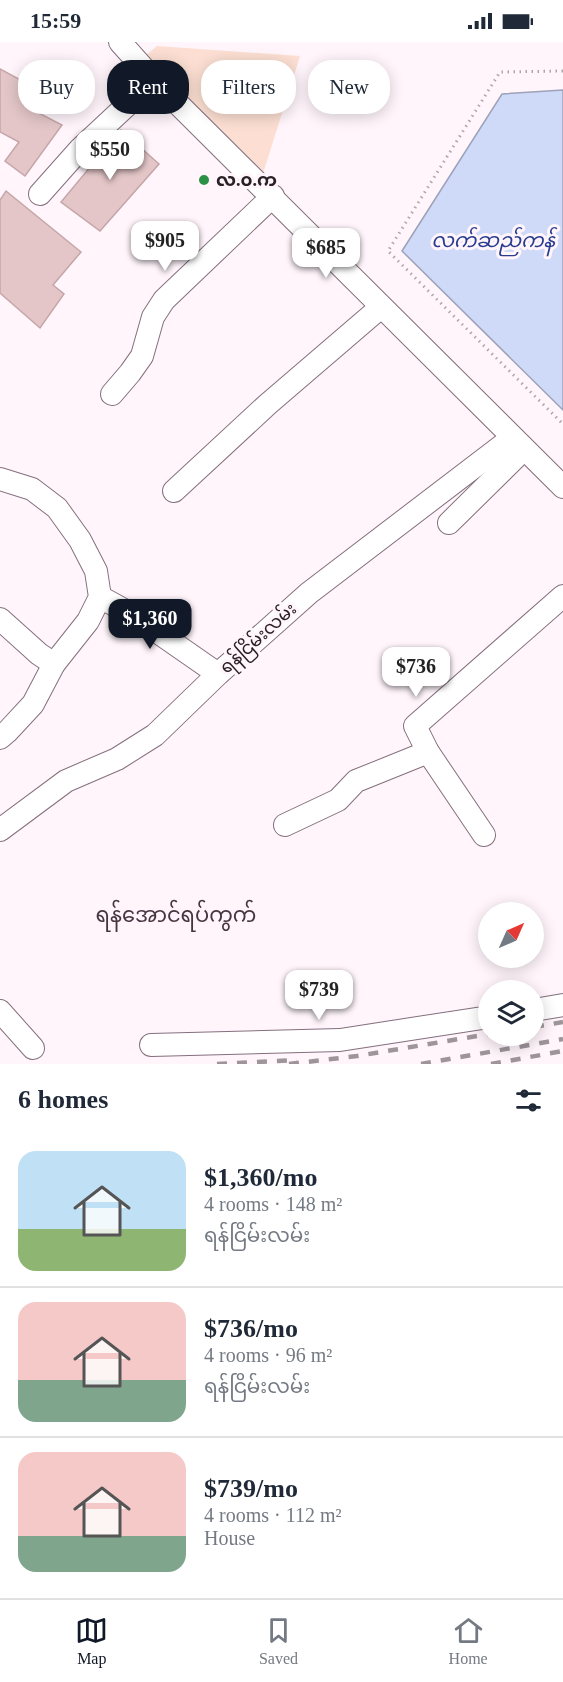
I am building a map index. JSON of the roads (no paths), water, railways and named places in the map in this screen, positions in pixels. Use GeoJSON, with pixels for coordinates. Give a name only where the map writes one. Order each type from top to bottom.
{"type":"FeatureCollection","features":[{"type":"Feature","properties":{"kind":"street"},"geometry":{"type":"LineString","coordinates":[[120,42],[136,60]]}},
{"type":"Feature","properties":{"kind":"street"},"geometry":{"type":"LineString","coordinates":[[40,194],[80,149],[118,114]]}},
{"type":"Feature","properties":{"kind":"street"},"geometry":{"type":"LineString","coordinates":[[189,114],[563,487]]}},
{"type":"Feature","properties":{"kind":"street"},"geometry":{"type":"LineString","coordinates":[[112,393],[142,356],[153,316],[164,300],[273,196]]}},
{"type":"Feature","properties":{"kind":"street"},"geometry":{"type":"LineString","coordinates":[[174,491],[268,404],[381,307]]}},
{"type":"Feature","properties":{"kind":"street"},"geometry":{"type":"LineString","coordinates":[[449,523],[518,443]]}},
{"type":"Feature","properties":{"kind":"street","name":"ရန်ငြိမ်းလမ်း"},"geometry":{"type":"LineString","coordinates":[[0,830],[66,781],[117,759],[154,735],[309,593],[518,443]]}},
{"type":"Feature","properties":{"kind":"street"},"geometry":{"type":"LineString","coordinates":[[0,479],[32,489],[57,508],[81,540],[96,571],[99,597],[88,621],[54,664],[33,704],[0,738]]}},
{"type":"Feature","properties":{"kind":"street"},"geometry":{"type":"LineString","coordinates":[[484,836],[428,752],[415,726],[563,596]]}},
{"type":"Feature","properties":{"kind":"street"},"geometry":{"type":"LineString","coordinates":[[99,597],[133,615],[218,674]]}},
{"type":"Feature","properties":{"kind":"street"},"geometry":{"type":"LineString","coordinates":[[0,619],[39,654],[54,664]]}},
{"type":"Feature","properties":{"kind":"street"},"geometry":{"type":"LineString","coordinates":[[285,825],[338,800],[356,781],[428,752]]}},
{"type":"Feature","properties":{"kind":"street"},"geometry":{"type":"LineString","coordinates":[[544,1008],[563,1005]]}},
{"type":"Feature","properties":{"kind":"street"},"geometry":{"type":"LineString","coordinates":[[0,1011],[33,1048]]}},
{"type":"Feature","properties":{"kind":"street"},"geometry":{"type":"LineString","coordinates":[[151,1045],[340,1040],[478,1019]]}},
{"type":"Feature","properties":{"kind":"water","name":"လက်ဆည်ကန်"},"geometry":{"type":"Polygon","coordinates":[[[563,90],[563,410],[402,251],[502,94],[563,90]]]}},
{"type":"Feature","properties":{"kind":"railway"},"geometry":{"type":"LineString","coordinates":[[544,1025],[563,1022]]}},
{"type":"Feature","properties":{"kind":"railway"},"geometry":{"type":"LineString","coordinates":[[289,1064],[357,1056],[478,1036]]}},
{"type":"Feature","properties":{"kind":"railway"},"geometry":{"type":"LineString","coordinates":[[421,1064],[563,1039]]}},
{"type":"Feature","properties":{"kind":"railway"},"geometry":{"type":"LineString","coordinates":[[491,1064],[563,1051]]}},
{"type":"Feature","properties":{"kind":"railway"},"geometry":{"type":"LineString","coordinates":[[217,1064],[297,1060]]}},
{"type":"Feature","properties":{"kind":"place","name":"လ.၀.က"},"geometry":{"type":"Point","coordinates":[204,180]}},
{"type":"Feature","properties":{"kind":"district","name":"ရန်အောင်ရပ်ကွက်"},"geometry":{"type":"Point","coordinates":[176,915]}}]}
